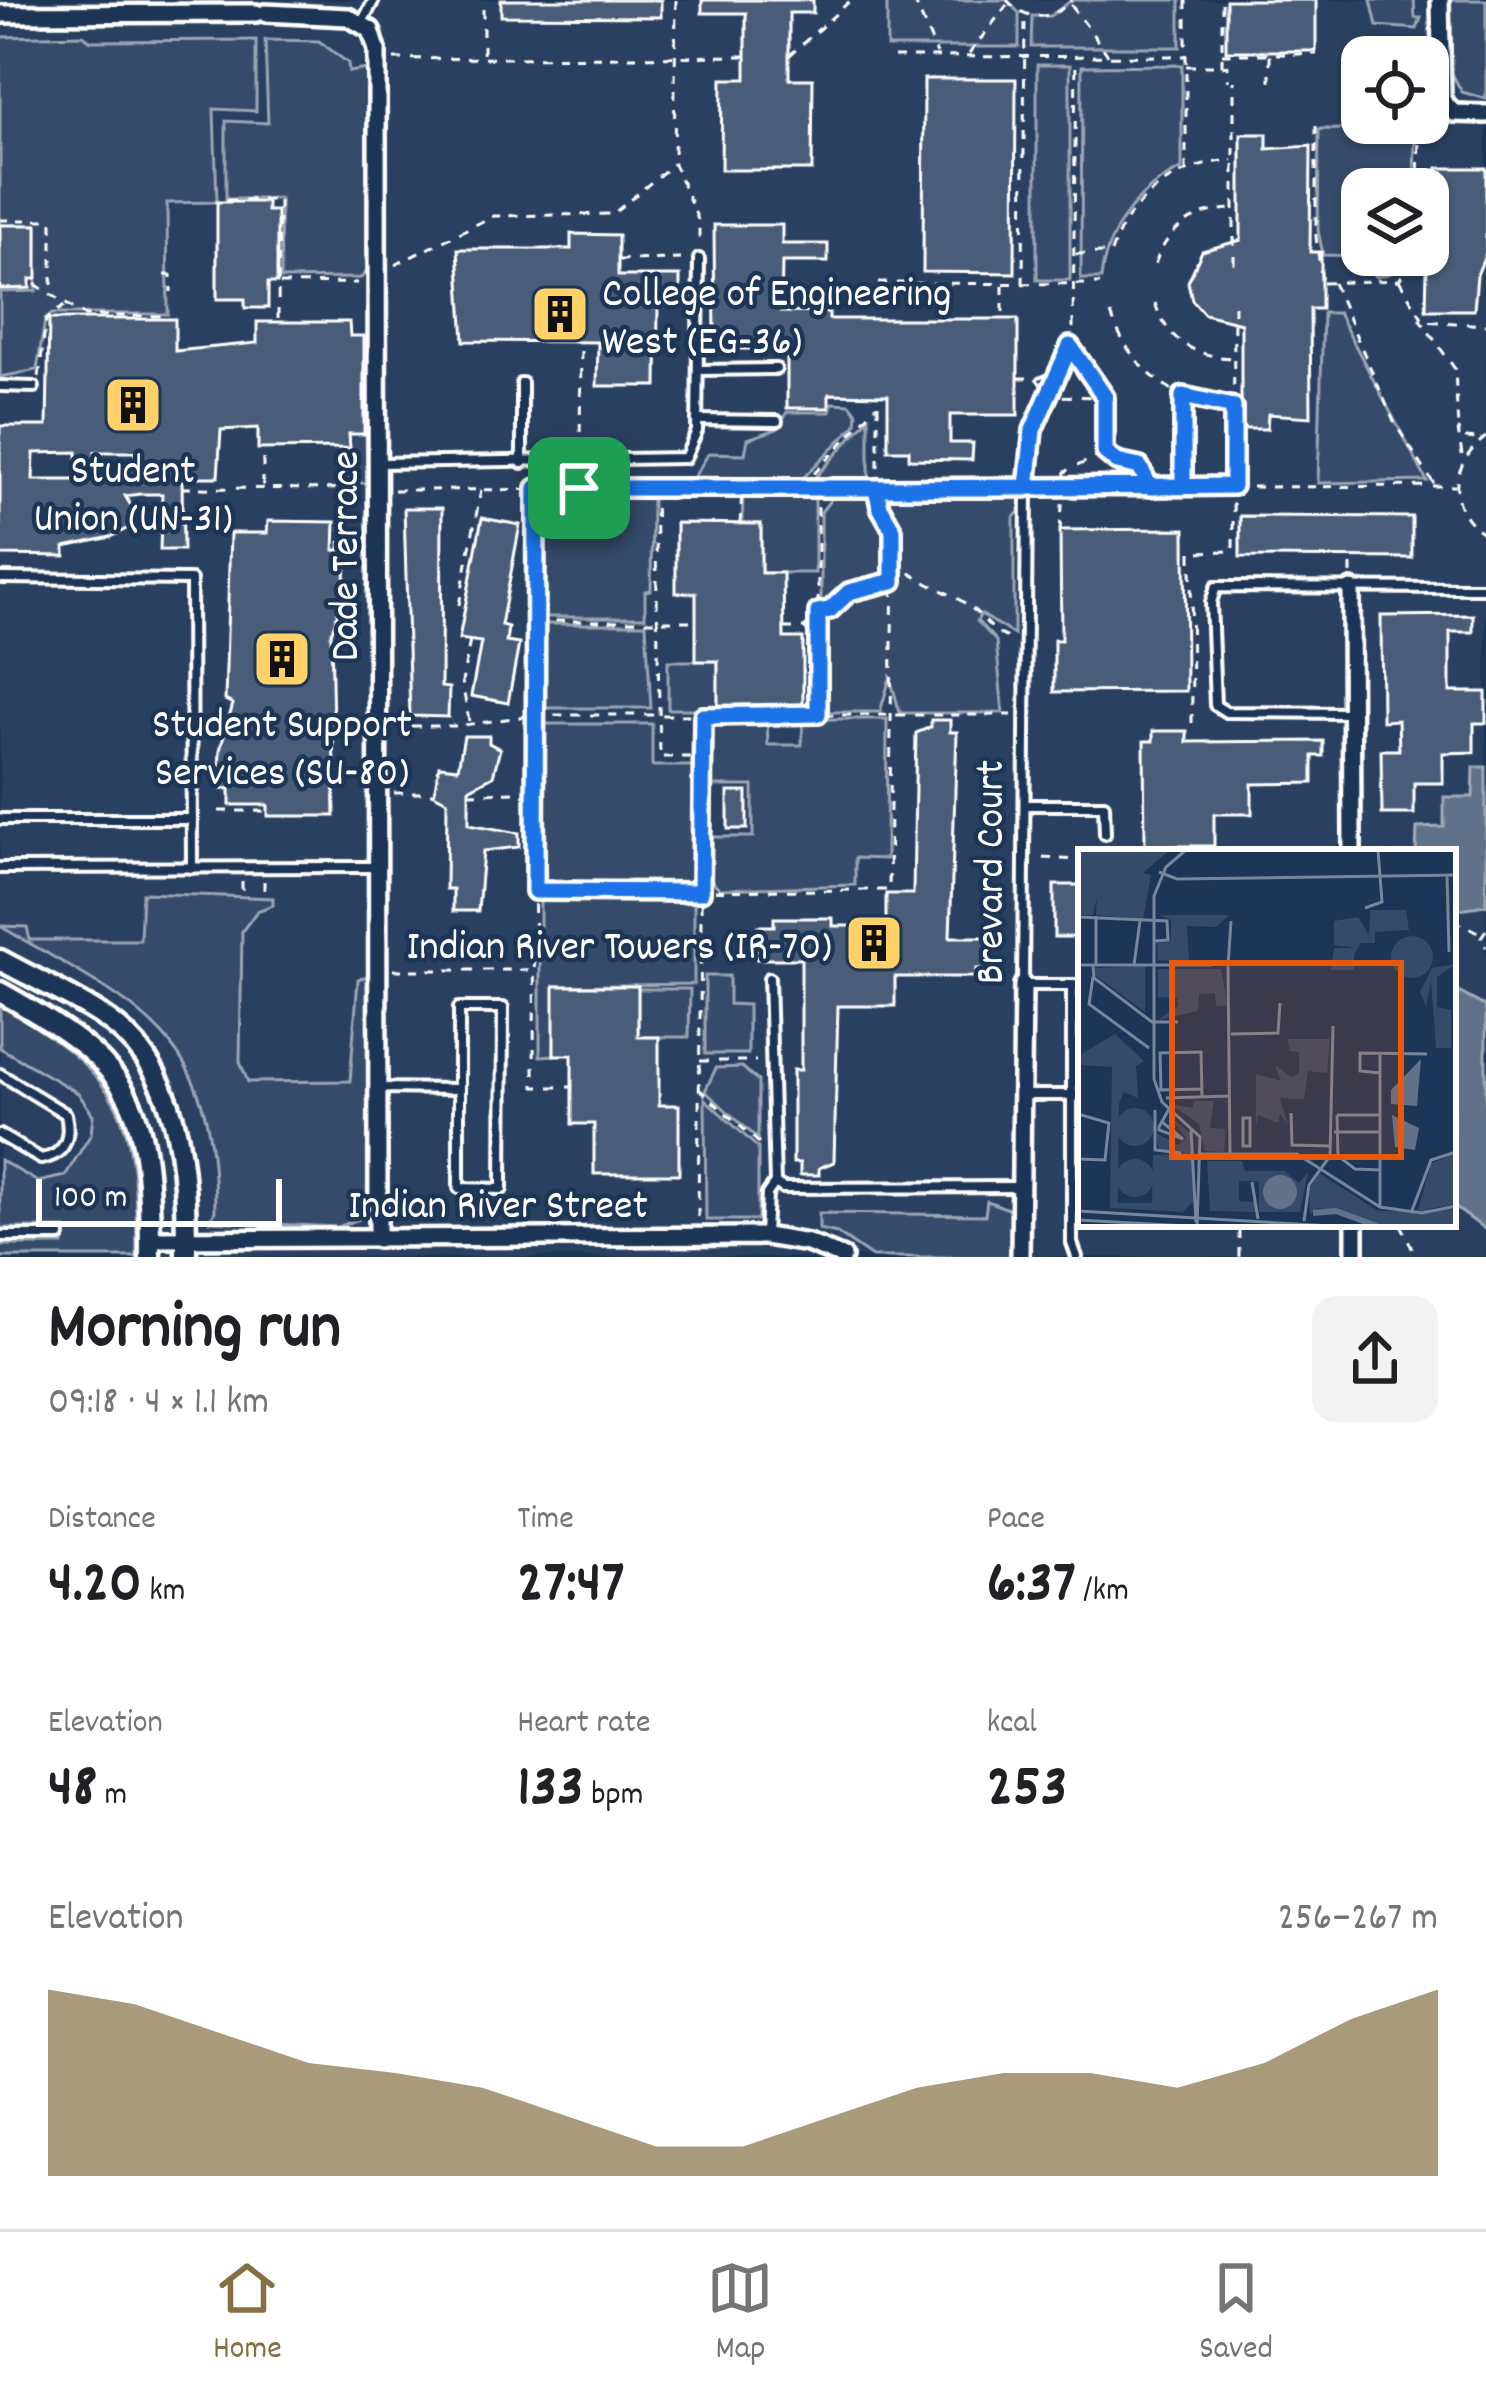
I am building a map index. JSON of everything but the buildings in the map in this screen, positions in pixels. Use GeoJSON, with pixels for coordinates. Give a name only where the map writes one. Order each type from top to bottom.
{"type":"FeatureCollection","features":[{"type":"Feature","properties":{"kind":"street"},"geometry":{"type":"LineString","coordinates":[[1440,0],[1446,106],[1454,113],[1486,115]]}},
{"type":"Feature","properties":{"kind":"street"},"geometry":{"type":"LineString","coordinates":[[0,14],[205,6],[348,16],[362,22]]}},
{"type":"Feature","properties":{"kind":"street","name":"Dade Terrace"},"geometry":{"type":"LineString","coordinates":[[362,22],[376,38],[378,53],[378,1239]]}},
{"type":"Feature","properties":{"kind":"street"},"geometry":{"type":"LineString","coordinates":[[1351,589],[1352,849]]}},
{"type":"Feature","properties":{"kind":"street"},"geometry":{"type":"LineString","coordinates":[[0,961],[103,1016],[143,1055],[179,1133],[186,1248]]}},
{"type":"Feature","properties":{"kind":"street","name":"Brevard Court"},"geometry":{"type":"LineString","coordinates":[[1020,1257],[1023,985]]}},
{"type":"Feature","properties":{"kind":"street"},"geometry":{"type":"LineString","coordinates":[[0,992],[63,1027],[93,1049],[118,1078],[144,1132],[150,1248]]}},
{"type":"Feature","properties":{"kind":"street","name":"Indian River Street"},"geometry":{"type":"LineString","coordinates":[[150,1248],[378,1239],[765,1236],[808,1243],[843,1257]]}},
{"type":"Feature","properties":{"kind":"lane"},"geometry":{"type":"LineString","coordinates":[[362,22],[374,0]]}},
{"type":"Feature","properties":{"kind":"lane"},"geometry":{"type":"LineString","coordinates":[[378,463],[685,458],[698,420],[699,259]]}},
{"type":"Feature","properties":{"kind":"lane"},"geometry":{"type":"LineString","coordinates":[[698,370],[776,369]]}},
{"type":"Feature","properties":{"kind":"lane"},"geometry":{"type":"LineString","coordinates":[[522,383],[522,464]]}},
{"type":"Feature","properties":{"kind":"lane"},"geometry":{"type":"LineString","coordinates":[[0,386],[34,386]]}},
{"type":"Feature","properties":{"kind":"lane","name":"Brevard Court"},"geometry":{"type":"LineString","coordinates":[[1023,985],[1027,488],[1029,445],[1042,408]]}},
{"type":"Feature","properties":{"kind":"lane"},"geometry":{"type":"LineString","coordinates":[[698,420],[777,421]]}},
{"type":"Feature","properties":{"kind":"lane"},"geometry":{"type":"LineString","coordinates":[[0,578],[191,580],[192,868]]}},
{"type":"Feature","properties":{"kind":"lane"},"geometry":{"type":"LineString","coordinates":[[1351,713],[1226,712],[1211,694],[1216,587],[1486,588]]}},
{"type":"Feature","properties":{"kind":"lane"},"geometry":{"type":"LineString","coordinates":[[1024,805],[1104,805],[1105,835]]}},
{"type":"Feature","properties":{"kind":"lane"},"geometry":{"type":"LineString","coordinates":[[0,819],[192,819]]}},
{"type":"Feature","properties":{"kind":"lane"},"geometry":{"type":"LineString","coordinates":[[0,868],[377,867]]}},
{"type":"Feature","properties":{"kind":"lane"},"geometry":{"type":"LineString","coordinates":[[765,1236],[767,1194],[775,1183],[770,1152],[769,978]]}},
{"type":"Feature","properties":{"kind":"lane"},"geometry":{"type":"LineString","coordinates":[[1023,985],[1076,985],[1072,1243],[1077,1257]]}},
{"type":"Feature","properties":{"kind":"lane"},"geometry":{"type":"LineString","coordinates":[[459,1008],[502,1008],[502,1189],[459,1188],[458,1089],[459,1008]]}},
{"type":"Feature","properties":{"kind":"lane"},"geometry":{"type":"LineString","coordinates":[[0,1074],[65,1114],[69,1128],[67,1144],[54,1157],[41,1159],[0,1135]]}},
{"type":"Feature","properties":{"kind":"lane"},"geometry":{"type":"LineString","coordinates":[[378,1088],[458,1089]]}},
{"type":"Feature","properties":{"kind":"lane"},"geometry":{"type":"LineString","coordinates":[[1023,1095],[1076,1095]]}},
{"type":"Feature","properties":{"kind":"lane"},"geometry":{"type":"LineString","coordinates":[[775,1183],[783,1188],[1024,1187]]}},
{"type":"Feature","properties":{"kind":"lane"},"geometry":{"type":"LineString","coordinates":[[0,1236],[60,1236]]}},
{"type":"Feature","properties":{"kind":"path"},"geometry":{"type":"LineString","coordinates":[[483,0],[483,56]]}},
{"type":"Feature","properties":{"kind":"path"},"geometry":{"type":"LineString","coordinates":[[618,260],[699,259],[699,222],[674,164],[676,0]]}},
{"type":"Feature","properties":{"kind":"path"},"geometry":{"type":"LineString","coordinates":[[789,56],[851,0]]}},
{"type":"Feature","properties":{"kind":"path"},"geometry":{"type":"LineString","coordinates":[[914,0],[937,56]]}},
{"type":"Feature","properties":{"kind":"path"},"geometry":{"type":"LineString","coordinates":[[1186,0],[1186,171]]}},
{"type":"Feature","properties":{"kind":"path"},"geometry":{"type":"LineString","coordinates":[[1222,0],[1222,66]]}},
{"type":"Feature","properties":{"kind":"path"},"geometry":{"type":"LineString","coordinates":[[968,56],[1008,1],[1025,15],[1049,16],[1071,2],[1109,56]]}},
{"type":"Feature","properties":{"kind":"path"},"geometry":{"type":"LineString","coordinates":[[1022,284],[1025,15]]}},
{"type":"Feature","properties":{"kind":"path"},"geometry":{"type":"LineString","coordinates":[[1222,54],[1317,54]]}},
{"type":"Feature","properties":{"kind":"path"},"geometry":{"type":"LineString","coordinates":[[1270,54],[1270,83]]}},
{"type":"Feature","properties":{"kind":"path"},"geometry":{"type":"LineString","coordinates":[[388,60],[746,56]]}},
{"type":"Feature","properties":{"kind":"path"},"geometry":{"type":"LineString","coordinates":[[1042,408],[1070,346],[1076,285],[1076,56]]}},
{"type":"Feature","properties":{"kind":"path"},"geometry":{"type":"LineString","coordinates":[[894,57],[1186,56]]}},
{"type":"Feature","properties":{"kind":"path"},"geometry":{"type":"LineString","coordinates":[[1186,66],[1228,66],[1234,264]]}},
{"type":"Feature","properties":{"kind":"path"},"geometry":{"type":"LineString","coordinates":[[1316,126],[1322,283],[1399,280]]}},
{"type":"Feature","properties":{"kind":"path"},"geometry":{"type":"LineString","coordinates":[[1112,253],[1141,202],[1186,171],[1234,160]]}},
{"type":"Feature","properties":{"kind":"path"},"geometry":{"type":"LineString","coordinates":[[388,268],[494,216],[613,214],[674,164]]}},
{"type":"Feature","properties":{"kind":"path"},"geometry":{"type":"LineString","coordinates":[[226,200],[278,200],[278,319]]}},
{"type":"Feature","properties":{"kind":"path"},"geometry":{"type":"LineString","coordinates":[[1302,206],[1316,206]]}},
{"type":"Feature","properties":{"kind":"path"},"geometry":{"type":"LineString","coordinates":[[1154,264],[1166,240],[1186,221],[1234,208]]}},
{"type":"Feature","properties":{"kind":"path"},"geometry":{"type":"LineString","coordinates":[[0,220],[52,220],[52,297]]}},
{"type":"Feature","properties":{"kind":"path"},"geometry":{"type":"LineString","coordinates":[[1076,254],[1104,254]]}},
{"type":"Feature","properties":{"kind":"path"},"geometry":{"type":"LineString","coordinates":[[165,275],[171,275],[171,292]]}},
{"type":"Feature","properties":{"kind":"path"},"geometry":{"type":"LineString","coordinates":[[1399,280],[1402,276]]}},
{"type":"Feature","properties":{"kind":"path"},"geometry":{"type":"LineString","coordinates":[[1399,280],[1455,369],[1463,457],[1455,486],[1465,517],[1486,535]]}},
{"type":"Feature","properties":{"kind":"path"},"geometry":{"type":"LineString","coordinates":[[278,284],[357,283]]}},
{"type":"Feature","properties":{"kind":"path"},"geometry":{"type":"LineString","coordinates":[[878,283],[1100,284]]}},
{"type":"Feature","properties":{"kind":"path"},"geometry":{"type":"LineString","coordinates":[[1333,283],[1395,424],[1436,487]]}},
{"type":"Feature","properties":{"kind":"path"},"geometry":{"type":"LineString","coordinates":[[35,284],[85,316],[168,316]]}},
{"type":"Feature","properties":{"kind":"path"},"geometry":{"type":"LineString","coordinates":[[1003,284],[1003,319]]}},
{"type":"Feature","properties":{"kind":"path"},"geometry":{"type":"LineString","coordinates":[[1192,723],[1192,551],[1233,551],[1234,299]]}},
{"type":"Feature","properties":{"kind":"path"},"geometry":{"type":"LineString","coordinates":[[1154,303],[1166,327],[1185,346],[1210,356],[1234,358]]}},
{"type":"Feature","properties":{"kind":"path"},"geometry":{"type":"LineString","coordinates":[[34,386],[46,348],[46,320],[65,304]]}},
{"type":"Feature","properties":{"kind":"path"},"geometry":{"type":"LineString","coordinates":[[1112,314],[1138,363],[1183,396],[1233,407]]}},
{"type":"Feature","properties":{"kind":"path"},"geometry":{"type":"LineString","coordinates":[[1419,318],[1486,325]]}},
{"type":"Feature","properties":{"kind":"path"},"geometry":{"type":"LineString","coordinates":[[579,488],[580,342]]}},
{"type":"Feature","properties":{"kind":"path"},"geometry":{"type":"LineString","coordinates":[[1060,530],[1060,488],[1070,467],[1094,462],[1105,452],[1105,397],[1070,346]]}},
{"type":"Feature","properties":{"kind":"path"},"geometry":{"type":"LineString","coordinates":[[1018,378],[1036,378],[1062,369]]}},
{"type":"Feature","properties":{"kind":"path"},"geometry":{"type":"LineString","coordinates":[[1036,378],[1049,395]]}},
{"type":"Feature","properties":{"kind":"path"},"geometry":{"type":"LineString","coordinates":[[1049,395],[1105,397]]}},
{"type":"Feature","properties":{"kind":"path"},"geometry":{"type":"LineString","coordinates":[[1183,396],[1183,486]]}},
{"type":"Feature","properties":{"kind":"path"},"geometry":{"type":"LineString","coordinates":[[535,891],[890,890],[893,530],[876,488],[878,404],[802,488]]}},
{"type":"Feature","properties":{"kind":"path"},"geometry":{"type":"LineString","coordinates":[[1458,430],[1466,438],[1485,438]]}},
{"type":"Feature","properties":{"kind":"path"},"geometry":{"type":"LineString","coordinates":[[1463,457],[1485,438]]}},
{"type":"Feature","properties":{"kind":"path"},"geometry":{"type":"LineString","coordinates":[[340,550],[344,448]]}},
{"type":"Feature","properties":{"kind":"path"},"geometry":{"type":"LineString","coordinates":[[263,449],[263,488]]}},
{"type":"Feature","properties":{"kind":"path"},"geometry":{"type":"LineString","coordinates":[[1105,452],[1117,462],[1140,467],[1150,487]]}},
{"type":"Feature","properties":{"kind":"path"},"geometry":{"type":"LineString","coordinates":[[388,490],[1455,486]]}},
{"type":"Feature","properties":{"kind":"path"},"geometry":{"type":"LineString","coordinates":[[182,488],[367,490]]}},
{"type":"Feature","properties":{"kind":"path"},"geometry":{"type":"LineString","coordinates":[[459,605],[481,488]]}},
{"type":"Feature","properties":{"kind":"path"},"geometry":{"type":"LineString","coordinates":[[536,488],[534,1088],[572,1087]]}},
{"type":"Feature","properties":{"kind":"path"},"geometry":{"type":"LineString","coordinates":[[655,488],[660,757],[703,757]]}},
{"type":"Feature","properties":{"kind":"path"},"geometry":{"type":"LineString","coordinates":[[740,524],[742,488]]}},
{"type":"Feature","properties":{"kind":"path"},"geometry":{"type":"LineString","coordinates":[[818,488],[818,714]]}},
{"type":"Feature","properties":{"kind":"path"},"geometry":{"type":"LineString","coordinates":[[893,558],[908,574],[962,600],[996,633],[1013,640]]}},
{"type":"Feature","properties":{"kind":"path"},"geometry":{"type":"LineString","coordinates":[[804,628],[818,612],[830,610],[849,592],[893,581]]}},
{"type":"Feature","properties":{"kind":"path"},"geometry":{"type":"LineString","coordinates":[[535,621],[696,621]]}},
{"type":"Feature","properties":{"kind":"path"},"geometry":{"type":"LineString","coordinates":[[784,628],[804,628],[818,642]]}},
{"type":"Feature","properties":{"kind":"path"},"geometry":{"type":"LineString","coordinates":[[470,640],[462,682],[470,724]]}},
{"type":"Feature","properties":{"kind":"path"},"geometry":{"type":"LineString","coordinates":[[386,726],[470,724],[535,715],[1013,715]]}},
{"type":"Feature","properties":{"kind":"path"},"geometry":{"type":"LineString","coordinates":[[699,1237],[703,716]]}},
{"type":"Feature","properties":{"kind":"path"},"geometry":{"type":"LineString","coordinates":[[469,793],[519,792],[535,802]]}},
{"type":"Feature","properties":{"kind":"path"},"geometry":{"type":"LineString","coordinates":[[396,793],[434,793]]}},
{"type":"Feature","properties":{"kind":"path"},"geometry":{"type":"LineString","coordinates":[[218,811],[268,811]]}},
{"type":"Feature","properties":{"kind":"path"},"geometry":{"type":"LineString","coordinates":[[1043,858],[1078,860]]}},
{"type":"Feature","properties":{"kind":"path"},"geometry":{"type":"LineString","coordinates":[[242,877],[242,892]]}},
{"type":"Feature","properties":{"kind":"path"},"geometry":{"type":"LineString","coordinates":[[264,877],[264,892]]}},
{"type":"Feature","properties":{"kind":"path"},"geometry":{"type":"LineString","coordinates":[[1456,921],[1484,932],[1486,947]]}},
{"type":"Feature","properties":{"kind":"path"},"geometry":{"type":"LineString","coordinates":[[386,970],[535,970]]}},
{"type":"Feature","properties":{"kind":"path"},"geometry":{"type":"LineString","coordinates":[[698,1061],[770,1061]]}},
{"type":"Feature","properties":{"kind":"path"},"geometry":{"type":"LineString","coordinates":[[698,1088],[770,1152]]}},
{"type":"Feature","properties":{"kind":"path"},"geometry":{"type":"LineString","coordinates":[[1402,1227],[1416,1257]]}},
{"type":"Feature","properties":{"kind":"shaded area"},"geometry":{"type":"Polygon","coordinates":[[[0,0],[1486,0],[1486,1257],[0,1257],[0,0]]]}},
{"type":"Feature","properties":{"kind":"shaded area"},"geometry":{"type":"Polygon","coordinates":[[[887,0],[1007,0],[1019,13],[1019,47],[887,47],[887,0]]]}},
{"type":"Feature","properties":{"kind":"shaded area"},"geometry":{"type":"Polygon","coordinates":[[[1072,0],[1180,0],[1180,47],[1031,47],[1032,16],[1050,16],[1072,0]]]}},
{"type":"Feature","properties":{"kind":"shaded area"},"geometry":{"type":"Polygon","coordinates":[[[1371,0],[1414,0],[1415,18],[1421,18],[1417,29],[1377,26],[1371,0]]]}},
{"type":"Feature","properties":{"kind":"shaded area"},"geometry":{"type":"Polygon","coordinates":[[[1450,0],[1486,0],[1486,99],[1462,92],[1451,72],[1450,0]]]}},
{"type":"Feature","properties":{"kind":"shaded area"},"geometry":{"type":"Polygon","coordinates":[[[83,35],[91,41],[256,40],[256,111],[214,109],[217,202],[167,203],[168,314],[52,314],[45,320],[37,370],[0,377],[0,292],[36,291],[37,225],[0,225],[0,37],[83,35]]]}},
{"type":"Feature","properties":{"kind":"shaded area"},"geometry":{"type":"Polygon","coordinates":[[[265,40],[319,41],[348,63],[349,72],[367,69],[367,271],[361,278],[281,279],[280,199],[226,199],[226,121],[268,123],[265,40]]]}},
{"type":"Feature","properties":{"kind":"shaded area"},"geometry":{"type":"Polygon","coordinates":[[[1037,65],[1070,65],[1070,280],[1037,280],[1037,65]]]}},
{"type":"Feature","properties":{"kind":"shaded area"},"geometry":{"type":"Polygon","coordinates":[[[1182,65],[1182,169],[1150,188],[1126,215],[1109,246],[1101,279],[1081,279],[1082,66],[1182,65]]]}},
{"type":"Feature","properties":{"kind":"shaded area"},"geometry":{"type":"Polygon","coordinates":[[[1319,129],[1341,129],[1341,144],[1415,144],[1414,168],[1341,168],[1341,255],[1323,255],[1318,230],[1319,129]]]}},
{"type":"Feature","properties":{"kind":"shaded area"},"geometry":{"type":"Polygon","coordinates":[[[1323,313],[1338,313],[1427,481],[1318,483],[1323,313]]]}},
{"type":"Feature","properties":{"kind":"shaded area"},"geometry":{"type":"Polygon","coordinates":[[[364,336],[367,483],[350,483],[349,434],[364,433],[364,336]]]}},
{"type":"Feature","properties":{"kind":"shaded area"},"geometry":{"type":"Polygon","coordinates":[[[832,403],[850,404],[857,413],[856,424],[802,479],[694,477],[709,453],[745,454],[748,439],[777,429],[787,412],[830,412],[832,403]]]}},
{"type":"Feature","properties":{"kind":"shaded area"},"geometry":{"type":"Polygon","coordinates":[[[869,418],[869,479],[814,479],[869,418]]]}},
{"type":"Feature","properties":{"kind":"shaded area"},"geometry":{"type":"Polygon","coordinates":[[[1021,494],[1020,511],[1014,517],[1014,635],[981,614],[977,621],[996,641],[1003,713],[900,713],[890,678],[880,712],[821,712],[825,628],[842,602],[857,594],[856,589],[821,609],[821,512],[834,495],[1021,494]]]}},
{"type":"Feature","properties":{"kind":"shaded area"},"geometry":{"type":"Polygon","coordinates":[[[541,496],[652,498],[651,590],[645,591],[645,617],[541,617],[541,496]]]}},
{"type":"Feature","properties":{"kind":"shaded area"},"geometry":{"type":"Polygon","coordinates":[[[743,497],[815,497],[815,573],[761,573],[761,524],[742,524],[743,497]]]}},
{"type":"Feature","properties":{"kind":"shaded area"},"geometry":{"type":"Polygon","coordinates":[[[541,624],[646,624],[651,708],[541,708],[541,624]]]}},
{"type":"Feature","properties":{"kind":"shaded area"},"geometry":{"type":"Polygon","coordinates":[[[668,661],[718,661],[718,709],[668,709],[668,661]]]}},
{"type":"Feature","properties":{"kind":"shaded area"},"geometry":{"type":"Polygon","coordinates":[[[711,718],[767,719],[768,745],[802,745],[803,719],[887,719],[886,859],[855,858],[855,885],[720,889],[707,876],[710,837],[753,837],[753,786],[711,786],[711,718]]]}},
{"type":"Feature","properties":{"kind":"shaded area"},"geometry":{"type":"Polygon","coordinates":[[[541,724],[652,724],[652,766],[702,766],[702,836],[694,890],[540,889],[541,724]]]}},
{"type":"Feature","properties":{"kind":"shaded area"},"geometry":{"type":"Polygon","coordinates":[[[1474,767],[1486,767],[1486,905],[1456,910],[1456,849],[1416,849],[1417,828],[1444,827],[1444,797],[1473,797],[1474,767]]]}},
{"type":"Feature","properties":{"kind":"shaded area"},"geometry":{"type":"Polygon","coordinates":[[[142,893],[273,898],[273,905],[257,911],[242,931],[240,1062],[248,1082],[350,1081],[358,979],[367,976],[368,1202],[359,1219],[338,1227],[210,1221],[215,1211],[211,1150],[201,1101],[183,1062],[129,1004],[0,926],[27,927],[30,940],[140,940],[142,893]]]}},
{"type":"Feature","properties":{"kind":"shaded area"},"geometry":{"type":"Polygon","coordinates":[[[540,894],[694,895],[694,984],[555,986],[554,1055],[540,1056],[540,894]]]}},
{"type":"Feature","properties":{"kind":"shaded area"},"geometry":{"type":"Polygon","coordinates":[[[705,976],[729,976],[729,1004],[748,1005],[748,1054],[705,1054],[705,976]]]}},
{"type":"Feature","properties":{"kind":"shaded area"},"geometry":{"type":"Polygon","coordinates":[[[638,989],[690,989],[689,1037],[638,1037],[638,989]]]}},
{"type":"Feature","properties":{"kind":"shaded area"},"geometry":{"type":"Polygon","coordinates":[[[1456,991],[1486,1007],[1486,1230],[1456,1208],[1456,991]]]}},
{"type":"Feature","properties":{"kind":"shaded area"},"geometry":{"type":"Polygon","coordinates":[[[0,1005],[74,1055],[115,1105],[133,1168],[137,1257],[0,1257],[0,1245],[63,1245],[65,1228],[0,1228],[0,1160],[38,1182],[65,1176],[91,1134],[93,1115],[78,1093],[0,1048],[0,1005]]]}},
{"type":"Feature","properties":{"kind":"shaded area"},"geometry":{"type":"Polygon","coordinates":[[[742,1067],[758,1081],[758,1139],[705,1091],[716,1068],[742,1067]]]}},
{"type":"Feature","properties":{"kind":"shaded area"},"geometry":{"type":"Polygon","coordinates":[[[705,1099],[758,1148],[758,1220],[706,1220],[705,1099]]]}},
{"type":"Feature","properties":{"kind":"shaded area"},"geometry":{"type":"Polygon","coordinates":[[[987,1201],[1014,1211],[1010,1257],[872,1257],[837,1233],[819,1229],[819,1213],[985,1215],[987,1201]]]}},
{"type":"Feature","properties":{"kind":"place","name":"College of Engineering West (EG-36)"},"geometry":{"type":"Point","coordinates":[560,314]}},
{"type":"Feature","properties":{"kind":"place","name":"Student Union (UN-31)"},"geometry":{"type":"Point","coordinates":[133,405]}},
{"type":"Feature","properties":{"kind":"place","name":"Student Support Services (SU-80)"},"geometry":{"type":"Point","coordinates":[282,659]}},
{"type":"Feature","properties":{"kind":"place","name":"Indian River Towers (IR-70)"},"geometry":{"type":"Point","coordinates":[874,943]}},
{"type":"Feature","properties":{"kind":"route"},"geometry":{"type":"LineString","coordinates":[[579,488],[536,488],[535,891],[701,892],[706,836],[703,716],[818,714],[818,612],[830,610],[849,592],[893,581],[893,530],[876,488],[1027,488],[1060,488],[1183,486],[1183,396],[1233,407],[1233,486],[1150,487],[1149,479],[1146,472],[1140,467],[1117,462],[1105,452],[1105,397],[1070,346],[1037,416],[1029,445],[1027,488],[876,488],[579,488]]}}]}
